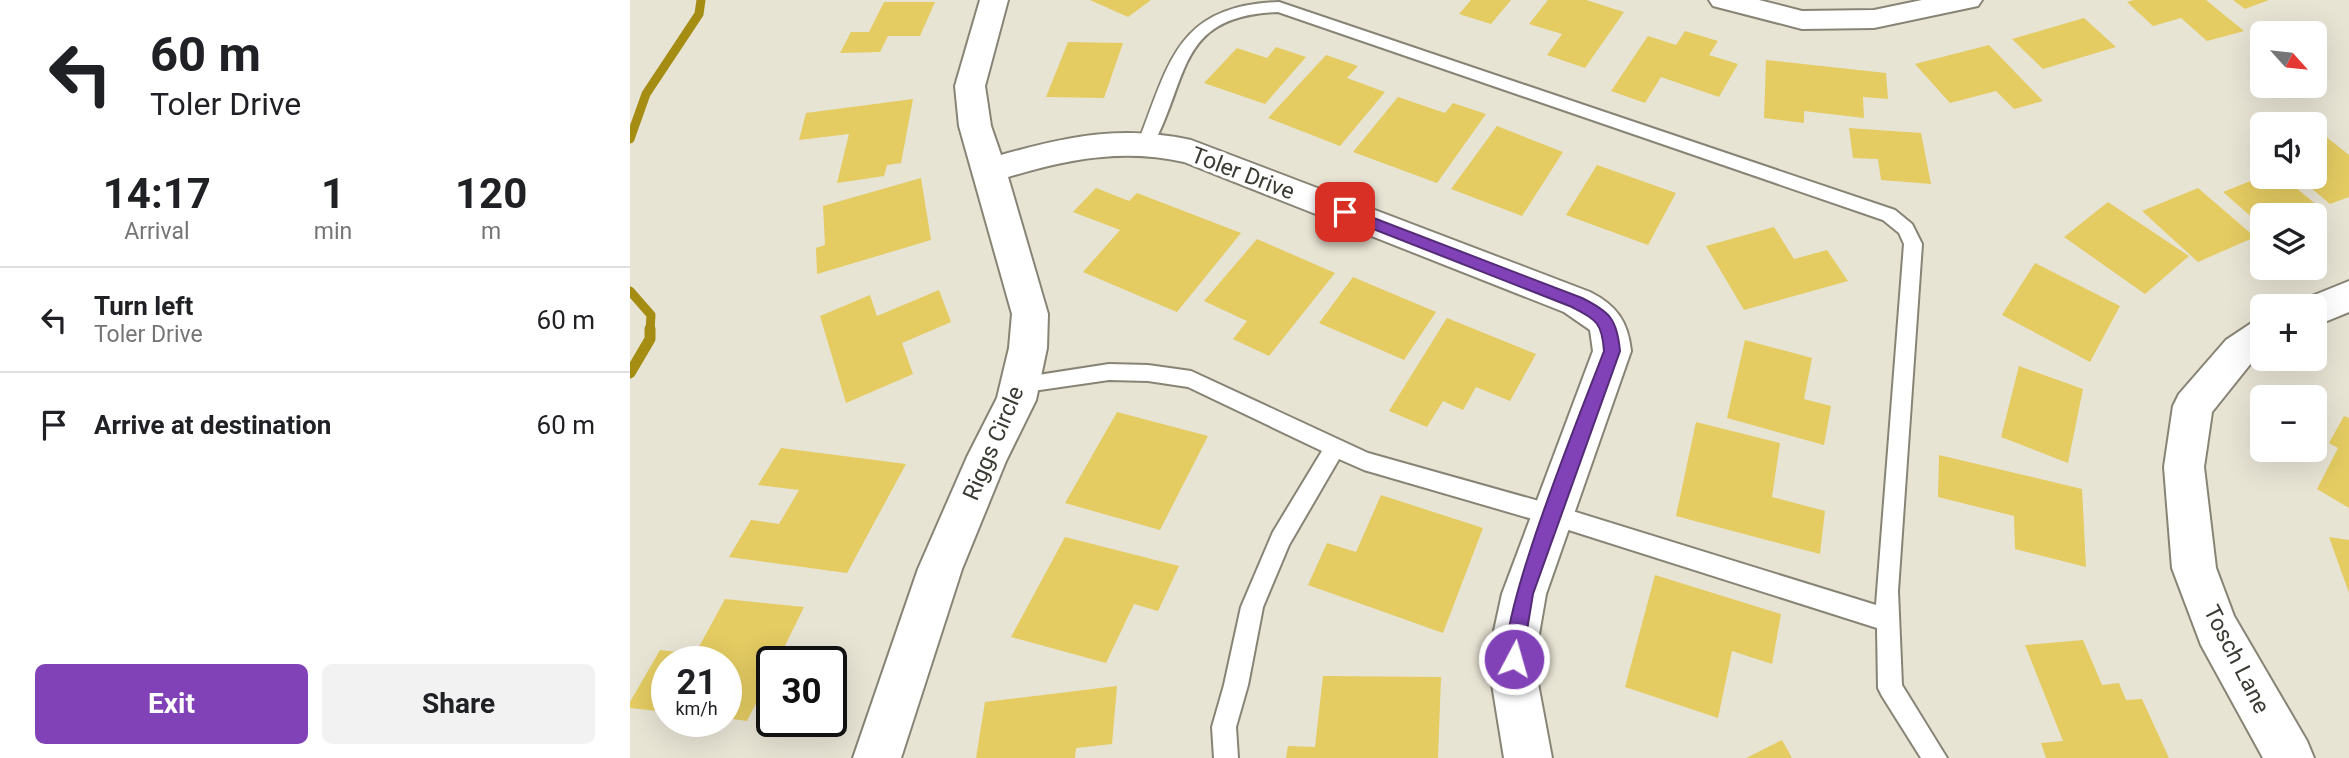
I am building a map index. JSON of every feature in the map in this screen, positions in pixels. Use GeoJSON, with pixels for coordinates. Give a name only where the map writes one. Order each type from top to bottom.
{"type":"FeatureCollection","features":[{"type":"Feature","properties":{"kind":"street","name":"Riggs Circle"},"geometry":{"type":"LineString","coordinates":[[877,758],[940,569],[987,457],[1016,400],[1028,348],[1030,314],[975,126],[970,86],[994,0]]}},
{"type":"Feature","properties":{"kind":"street"},"geometry":{"type":"LineString","coordinates":[[1723,0],[1802,20],[1874,19],[1968,0]]}},
{"type":"Feature","properties":{"kind":"street","name":"Toler Drive"},"geometry":{"type":"LineString","coordinates":[[990,170],[1071,147],[1121,141],[1191,152],[1564,297],[1602,316],[1611,332],[1612,351],[1524,594],[1515,640],[1514,678],[1528,758]]}},
{"type":"Feature","properties":{"kind":"street"},"geometry":{"type":"LineString","coordinates":[[2327,306],[2349,296]]}},
{"type":"Feature","properties":{"kind":"street","name":"Tosch Lane"},"geometry":{"type":"LineString","coordinates":[[2250,344],[2239,351],[2193,405],[2184,467],[2194,568],[2217,629],[2290,758]]}},
{"type":"Feature","properties":{"kind":"lane"},"geometry":{"type":"LineString","coordinates":[[1146,143],[1186,46],[1201,29],[1220,15],[1238,8],[1279,7],[1889,215],[1906,229],[1913,244],[1887,591],[1890,688],[1935,758]]}},
{"type":"Feature","properties":{"kind":"lane"},"geometry":{"type":"LineString","coordinates":[[1019,385],[1109,372],[1148,373],[1191,379],[1364,461],[1553,515],[1888,621]]}},
{"type":"Feature","properties":{"kind":"lane"},"geometry":{"type":"LineString","coordinates":[[1226,758],[1224,727],[1236,685],[1252,607],[1281,539],[1335,448]]}},
{"type":"Feature","properties":{"kind":"building"},"geometry":{"type":"Polygon","coordinates":[[[1090,0],[1151,0],[1128,17],[1090,0]]]}},
{"type":"Feature","properties":{"kind":"building"},"geometry":{"type":"Polygon","coordinates":[[[1471,0],[1511,0],[1491,24],[1459,14],[1471,0]]]}},
{"type":"Feature","properties":{"kind":"building"},"geometry":{"type":"Polygon","coordinates":[[[1548,0],[1586,0],[1624,12],[1585,68],[1547,55],[1562,34],[1529,24],[1548,0]]]}},
{"type":"Feature","properties":{"kind":"building"},"geometry":{"type":"Polygon","coordinates":[[[2206,0],[2244,31],[2207,41],[2181,18],[2153,26],[2127,2],[2206,0]]]}},
{"type":"Feature","properties":{"kind":"building"},"geometry":{"type":"Polygon","coordinates":[[[2233,0],[2269,0],[2245,9],[2233,0]]]}},
{"type":"Feature","properties":{"kind":"building"},"geometry":{"type":"Polygon","coordinates":[[[884,2],[935,2],[920,36],[888,36],[880,52],[840,53],[851,32],[869,32],[884,2]]]}},
{"type":"Feature","properties":{"kind":"building"},"geometry":{"type":"Polygon","coordinates":[[[2084,18],[2116,47],[2043,69],[2012,39],[2084,18]]]}},
{"type":"Feature","properties":{"kind":"building"},"geometry":{"type":"Polygon","coordinates":[[[1685,31],[1718,41],[1709,55],[1738,64],[1719,97],[1661,77],[1645,103],[1611,91],[1648,36],[1676,45],[1685,31]]]}},
{"type":"Feature","properties":{"kind":"building"},"geometry":{"type":"Polygon","coordinates":[[[1068,42],[1123,43],[1104,98],[1046,97],[1068,42]]]}},
{"type":"Feature","properties":{"kind":"building"},"geometry":{"type":"Polygon","coordinates":[[[1989,45],[2043,101],[2014,109],[1996,91],[1950,103],[1915,64],[1989,45]]]}},
{"type":"Feature","properties":{"kind":"building"},"geometry":{"type":"Polygon","coordinates":[[[1276,47],[1306,57],[1265,104],[1204,83],[1237,48],[1267,58],[1276,47]]]}},
{"type":"Feature","properties":{"kind":"building"},"geometry":{"type":"Polygon","coordinates":[[[1326,55],[1358,66],[1347,78],[1385,92],[1340,146],[1268,118],[1326,55]]]}},
{"type":"Feature","properties":{"kind":"building"},"geometry":{"type":"Polygon","coordinates":[[[1766,60],[1886,73],[1888,99],[1863,97],[1864,118],[1804,111],[1804,123],[1764,118],[1766,60]]]}},
{"type":"Feature","properties":{"kind":"building"},"geometry":{"type":"Polygon","coordinates":[[[1398,97],[1445,113],[1453,103],[1486,114],[1437,183],[1353,152],[1398,97]]]}},
{"type":"Feature","properties":{"kind":"building"},"geometry":{"type":"Polygon","coordinates":[[[913,99],[901,163],[887,165],[884,176],[837,183],[849,134],[799,140],[806,113],[913,99]]]}},
{"type":"Feature","properties":{"kind":"building"},"geometry":{"type":"Polygon","coordinates":[[[1497,126],[1563,152],[1522,216],[1451,189],[1497,126]]]}},
{"type":"Feature","properties":{"kind":"building"},"geometry":{"type":"Polygon","coordinates":[[[1849,128],[1921,133],[1931,184],[1881,180],[1878,159],[1853,158],[1849,128]]]}},
{"type":"Feature","properties":{"kind":"building"},"geometry":{"type":"Polygon","coordinates":[[[2327,137],[2349,155],[2349,197],[2330,204],[2312,189],[2327,189],[2327,137]]]}},
{"type":"Feature","properties":{"kind":"building"},"geometry":{"type":"Polygon","coordinates":[[[1597,165],[1676,193],[1648,245],[1566,215],[1597,165]]]}},
{"type":"Feature","properties":{"kind":"building"},"geometry":{"type":"Polygon","coordinates":[[[921,178],[931,240],[817,274],[816,248],[825,245],[823,206],[921,178]]]}},
{"type":"Feature","properties":{"kind":"building"},"geometry":{"type":"Polygon","coordinates":[[[2250,181],[2250,189],[2297,189],[2314,203],[2250,203],[2250,216],[2223,192],[2250,181]]]}},
{"type":"Feature","properties":{"kind":"building"},"geometry":{"type":"Polygon","coordinates":[[[1096,188],[1129,201],[1137,193],[1241,233],[1177,312],[1083,272],[1120,230],[1073,212],[1096,188]]]}},
{"type":"Feature","properties":{"kind":"building"},"geometry":{"type":"Polygon","coordinates":[[[2198,188],[2250,233],[2250,239],[2198,262],[2142,211],[2198,188]]]}},
{"type":"Feature","properties":{"kind":"building"},"geometry":{"type":"Polygon","coordinates":[[[2108,202],[2189,256],[2145,294],[2064,237],[2108,202]]]}},
{"type":"Feature","properties":{"kind":"building"},"geometry":{"type":"Polygon","coordinates":[[[1774,227],[1794,259],[1827,250],[1848,281],[1744,310],[1706,246],[1774,227]]]}},
{"type":"Feature","properties":{"kind":"building"},"geometry":{"type":"Polygon","coordinates":[[[1257,239],[1335,273],[1269,356],[1233,339],[1247,321],[1204,301],[1257,239]]]}},
{"type":"Feature","properties":{"kind":"building"},"geometry":{"type":"Polygon","coordinates":[[[2035,263],[2120,306],[2090,362],[2002,315],[2035,263]]]}},
{"type":"Feature","properties":{"kind":"building"},"geometry":{"type":"Polygon","coordinates":[[[1353,277],[1436,312],[1404,360],[1319,323],[1353,277]]]}},
{"type":"Feature","properties":{"kind":"building"},"geometry":{"type":"Polygon","coordinates":[[[939,290],[951,322],[902,343],[913,374],[846,403],[820,316],[870,295],[877,316],[939,290]]]}},
{"type":"Feature","properties":{"kind":"building"},"geometry":{"type":"Polygon","coordinates":[[[1447,318],[1536,354],[1510,401],[1476,387],[1463,410],[1443,401],[1427,427],[1389,411],[1447,318]]]}},
{"type":"Feature","properties":{"kind":"building"},"geometry":{"type":"Polygon","coordinates":[[[1745,340],[1812,358],[1804,399],[1831,406],[1824,445],[1727,418],[1745,340]]]}},
{"type":"Feature","properties":{"kind":"building"},"geometry":{"type":"Polygon","coordinates":[[[2019,366],[2083,389],[2068,463],[2001,437],[2019,366]]]}},
{"type":"Feature","properties":{"kind":"building"},"geometry":{"type":"Polygon","coordinates":[[[1117,412],[1208,436],[1160,530],[1065,503],[1117,412]]]}},
{"type":"Feature","properties":{"kind":"building"},"geometry":{"type":"Polygon","coordinates":[[[2344,416],[2349,418],[2349,508],[2317,489],[2338,448],[2329,443],[2344,416]]]}},
{"type":"Feature","properties":{"kind":"building"},"geometry":{"type":"Polygon","coordinates":[[[1696,422],[1780,443],[1772,497],[1825,511],[1820,554],[1676,516],[1696,422]]]}},
{"type":"Feature","properties":{"kind":"building"},"geometry":{"type":"Polygon","coordinates":[[[781,448],[906,464],[847,573],[729,557],[751,520],[779,524],[799,490],[758,485],[781,448]]]}},
{"type":"Feature","properties":{"kind":"building"},"geometry":{"type":"Polygon","coordinates":[[[1939,455],[2082,489],[2086,567],[2015,549],[2014,516],[1938,497],[1939,455]]]}},
{"type":"Feature","properties":{"kind":"building"},"geometry":{"type":"Polygon","coordinates":[[[1381,495],[1483,528],[1443,633],[1308,585],[1327,543],[1356,552],[1381,495]]]}},
{"type":"Feature","properties":{"kind":"building"},"geometry":{"type":"Polygon","coordinates":[[[1065,537],[1179,566],[1158,611],[1134,604],[1106,663],[1011,637],[1065,537]]]}},
{"type":"Feature","properties":{"kind":"building"},"geometry":{"type":"Polygon","coordinates":[[[2329,537],[2349,540],[2349,593],[2329,537]]]}},
{"type":"Feature","properties":{"kind":"building"},"geometry":{"type":"Polygon","coordinates":[[[1655,575],[1781,614],[1772,664],[1732,651],[1718,718],[1625,687],[1655,575]]]}},
{"type":"Feature","properties":{"kind":"building"},"geometry":{"type":"Polygon","coordinates":[[[725,599],[804,607],[785,646],[756,646],[756,703],[747,721],[742,720],[742,646],[699,646],[725,599]]]}},
{"type":"Feature","properties":{"kind":"building"},"geometry":{"type":"Polygon","coordinates":[[[2083,640],[2102,685],[2119,683],[2126,700],[2142,699],[2169,758],[2046,758],[2041,743],[2063,741],[2025,645],[2083,640]]]}},
{"type":"Feature","properties":{"kind":"building"},"geometry":{"type":"Polygon","coordinates":[[[651,666],[651,710],[630,708],[630,702],[651,666]]]}},
{"type":"Feature","properties":{"kind":"building"},"geometry":{"type":"Polygon","coordinates":[[[1323,676],[1441,677],[1438,758],[1286,758],[1288,746],[1315,747],[1323,676]]]}},
{"type":"Feature","properties":{"kind":"building"},"geometry":{"type":"Polygon","coordinates":[[[1117,686],[1112,744],[1076,748],[1075,758],[976,758],[985,702],[1117,686]]]}},
{"type":"Feature","properties":{"kind":"building"},"geometry":{"type":"Polygon","coordinates":[[[1782,740],[1792,758],[1746,758],[1782,740]]]}},
{"type":"Feature","properties":{"kind":"waterway"},"geometry":{"type":"LineString","coordinates":[[630,139],[646,94],[699,14],[701,0]]}},
{"type":"Feature","properties":{"kind":"waterway"},"geometry":{"type":"LineString","coordinates":[[630,291],[651,315],[650,331]]}},
{"type":"Feature","properties":{"kind":"waterway"},"geometry":{"type":"LineString","coordinates":[[630,373],[650,339],[650,331]]}},
{"type":"Feature","properties":{"kind":"route"},"geometry":{"type":"LineString","coordinates":[[1345,212],[1577,302],[1602,316],[1611,332],[1612,351],[1524,594],[1514,659]]}}]}
